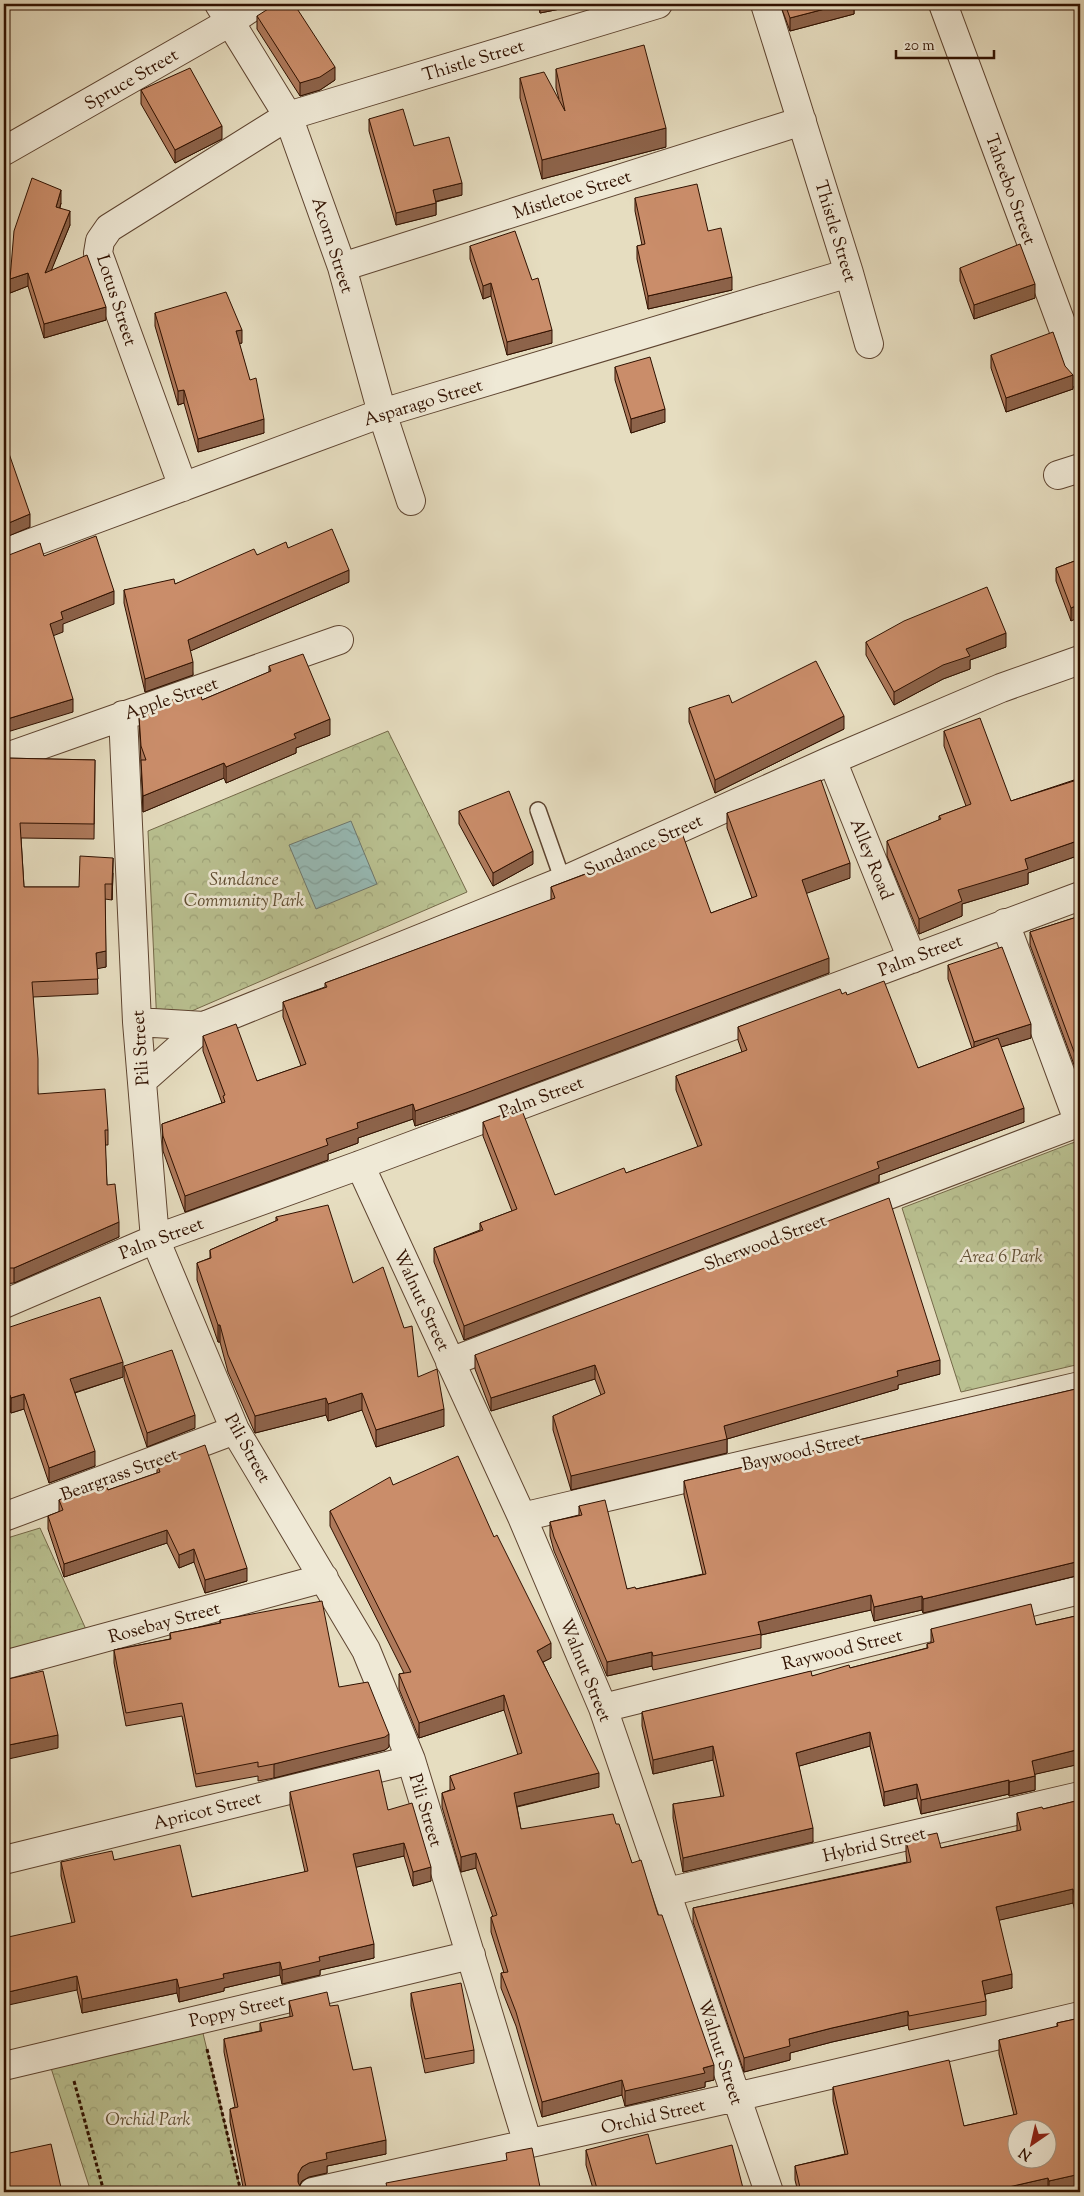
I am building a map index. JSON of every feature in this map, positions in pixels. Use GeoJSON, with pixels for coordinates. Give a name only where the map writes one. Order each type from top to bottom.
{"type":"FeatureCollection","features":[{"type":"Feature","properties":{"kind":"street","name":"Spruce Street"},"geometry":{"type":"LineString","coordinates":[[4,151],[225,13],[256,4]]}},
{"type":"Feature","properties":{"kind":"street","name":"Thistle Street"},"geometry":{"type":"LineString","coordinates":[[288,116],[658,4]]}},
{"type":"Feature","properties":{"kind":"street","name":"Thistle Street"},"geometry":{"type":"LineString","coordinates":[[765,4],[849,273],[869,344]]}},
{"type":"Feature","properties":{"kind":"street","name":"Taheebo Street"},"geometry":{"type":"LineString","coordinates":[[943,4],[1080,374]]}},
{"type":"Feature","properties":{"kind":"street","name":"Acorn Street"},"geometry":{"type":"LineString","coordinates":[[225,13],[288,116],[342,267],[382,414],[411,501]]}},
{"type":"Feature","properties":{"kind":"street","name":"Lotus Street"},"geometry":{"type":"LineString","coordinates":[[183,486],[98,253],[100,241],[109,228],[288,116]]}},
{"type":"Feature","properties":{"kind":"street","name":"Mistletoe Street"},"geometry":{"type":"LineString","coordinates":[[342,267],[802,121]]}},
{"type":"Feature","properties":{"kind":"street","name":"Asparago Street"},"geometry":{"type":"LineString","coordinates":[[4,553],[382,414],[849,273]]}},
{"type":"Feature","properties":{"kind":"street","name":"Apple Street"},"geometry":{"type":"LineString","coordinates":[[4,758],[123,714],[339,640]]}},
{"type":"Feature","properties":{"kind":"street","name":"Sundance Street"},"geometry":{"type":"LineString","coordinates":[[204,1026],[563,881],[832,760],[1001,688],[1080,660]]}},
{"type":"Feature","properties":{"kind":"street","name":"Pili Street"},"geometry":{"type":"LineString","coordinates":[[123,714],[137,1022],[155,1239],[235,1430],[366,1650],[411,1760],[528,2144]]}},
{"type":"Feature","properties":{"kind":"street","name":"Alley Road"},"geometry":{"type":"LineString","coordinates":[[832,760],[912,959]]}},
{"type":"Feature","properties":{"kind":"street","name":"Palm Street"},"geometry":{"type":"LineString","coordinates":[[4,1304],[155,1239],[360,1165],[1080,896]]}},
{"type":"Feature","properties":{"kind":"street"},"geometry":{"type":"LineString","coordinates":[[1006,924],[1080,1123]]}},
{"type":"Feature","properties":{"kind":"street"},"geometry":{"type":"LineString","coordinates":[[137,1022],[204,1026]]}},
{"type":"Feature","properties":{"kind":"street"},"geometry":{"type":"LineString","coordinates":[[142,1081],[204,1026]]}},
{"type":"Feature","properties":{"kind":"street","name":"Sherwood Street"},"geometry":{"type":"LineString","coordinates":[[450,1362],[1080,1123]]}},
{"type":"Feature","properties":{"kind":"street","name":"Walnut Street"},"geometry":{"type":"LineString","coordinates":[[360,1165],[522,1517],[603,1708],[668,1892],[769,2192]]}},
{"type":"Feature","properties":{"kind":"street","name":"Baywood Street"},"geometry":{"type":"LineString","coordinates":[[522,1517],[1080,1386]]}},
{"type":"Feature","properties":{"kind":"street","name":"Beargrass Street"},"geometry":{"type":"LineString","coordinates":[[4,1517],[235,1430]]}},
{"type":"Feature","properties":{"kind":"street","name":"Rosebay Street"},"geometry":{"type":"LineString","coordinates":[[4,1665],[324,1578]]}},
{"type":"Feature","properties":{"kind":"street","name":"Raywood Street"},"geometry":{"type":"LineString","coordinates":[[603,1708],[1080,1590]]}},
{"type":"Feature","properties":{"kind":"street","name":"Apricot Street"},"geometry":{"type":"LineString","coordinates":[[4,1860],[411,1760]]}},
{"type":"Feature","properties":{"kind":"street","name":"Hybrid Street"},"geometry":{"type":"LineString","coordinates":[[668,1892],[1080,1796]]}},
{"type":"Feature","properties":{"kind":"street","name":"Poppy Street"},"geometry":{"type":"LineString","coordinates":[[4,2066],[470,1955]]}},
{"type":"Feature","properties":{"kind":"street","name":"Orchid Street"},"geometry":{"type":"LineString","coordinates":[[313,2192],[736,2098],[1080,2016]]}},
{"type":"Feature","properties":{"kind":"lane"},"geometry":{"type":"LineString","coordinates":[[538,810],[563,881]]}},
{"type":"Feature","properties":{"kind":"path"},"geometry":{"type":"LineString","coordinates":[[200,2019],[241,2192]]}},
{"type":"Feature","properties":{"kind":"path"},"geometry":{"type":"LineString","coordinates":[[67,2051],[104,2192]]}},
{"type":"Feature","properties":{"kind":"green space","name":"Sundance Community Park"},"geometry":{"type":"Polygon","coordinates":[[[388,731],[467,892],[157,1026],[148,831],[388,731]]]}},
{"type":"Feature","properties":{"kind":"green space","name":"Area 6 Park"},"geometry":{"type":"Polygon","coordinates":[[[1080,1140],[1080,1364],[961,1392],[902,1208],[1080,1140]]]}},
{"type":"Feature","properties":{"kind":"green space"},"geometry":{"type":"Polygon","coordinates":[[[40,1528],[89,1636],[4,1660],[4,1539],[40,1528]]]}},
{"type":"Feature","properties":{"kind":"green space","name":"Orchid Park"},"geometry":{"type":"Polygon","coordinates":[[[202,2029],[241,2192],[91,2192],[51,2068],[202,2029]]]}},
{"type":"Feature","properties":{"kind":"water"},"geometry":{"type":"Polygon","coordinates":[[[351,821],[377,884],[316,909],[289,845],[351,821]]]}},
{"type":"Feature","properties":{"kind":"building"},"geometry":{"type":"Polygon","coordinates":[[[276,4],[294,4],[335,67],[320,77],[300,83],[257,16],[276,4]]]}},
{"type":"Feature","properties":{"kind":"building"},"geometry":{"type":"Polygon","coordinates":[[[785,4],[844,4],[790,18],[785,4]]]}},
{"type":"Feature","properties":{"kind":"building"},"geometry":{"type":"Polygon","coordinates":[[[644,45],[666,128],[542,160],[520,78],[544,72],[565,111],[556,69],[644,45]]]}},
{"type":"Feature","properties":{"kind":"building"},"geometry":{"type":"Polygon","coordinates":[[[190,68],[222,126],[175,150],[141,90],[190,68]]]}},
{"type":"Feature","properties":{"kind":"building"},"geometry":{"type":"Polygon","coordinates":[[[403,109],[414,146],[449,137],[462,183],[433,190],[436,203],[396,213],[369,119],[403,109]]]}},
{"type":"Feature","properties":{"kind":"building"},"geometry":{"type":"Polygon","coordinates":[[[32,178],[61,190],[56,207],[70,211],[45,273],[87,255],[106,307],[44,324],[28,273],[10,279],[14,231],[32,178]]]}},
{"type":"Feature","properties":{"kind":"building"},"geometry":{"type":"Polygon","coordinates":[[[697,184],[708,231],[721,228],[732,277],[648,296],[637,246],[645,244],[635,198],[697,184]]]}},
{"type":"Feature","properties":{"kind":"building"},"geometry":{"type":"Polygon","coordinates":[[[515,231],[532,280],[538,278],[552,330],[507,342],[491,283],[483,286],[470,246],[515,231]]]}},
{"type":"Feature","properties":{"kind":"building"},"geometry":{"type":"Polygon","coordinates":[[[1020,244],[1035,284],[974,305],[960,268],[1020,244]]]}},
{"type":"Feature","properties":{"kind":"building"},"geometry":{"type":"Polygon","coordinates":[[[226,292],[242,330],[236,331],[250,380],[256,378],[264,419],[198,439],[184,390],[178,391],[155,313],[226,292]]]}},
{"type":"Feature","properties":{"kind":"building"},"geometry":{"type":"Polygon","coordinates":[[[1053,332],[1065,366],[1073,375],[1006,398],[991,355],[1053,332]]]}},
{"type":"Feature","properties":{"kind":"building"},"geometry":{"type":"Polygon","coordinates":[[[650,357],[665,409],[631,419],[615,367],[650,357]]]}},
{"type":"Feature","properties":{"kind":"building"},"geometry":{"type":"Polygon","coordinates":[[[4,442],[30,514],[4,525],[4,442]]]}},
{"type":"Feature","properties":{"kind":"building"},"geometry":{"type":"Polygon","coordinates":[[[332,529],[349,570],[188,640],[193,662],[145,679],[124,590],[174,579],[175,584],[254,549],[257,555],[286,542],[288,548],[332,529]]]}},
{"type":"Feature","properties":{"kind":"building"},"geometry":{"type":"Polygon","coordinates":[[[96,536],[114,591],[61,612],[63,619],[50,624],[73,699],[4,720],[4,555],[9,555],[40,543],[44,556],[96,536]]]}},
{"type":"Feature","properties":{"kind":"building"},"geometry":{"type":"Polygon","coordinates":[[[1080,559],[1080,604],[1071,608],[1056,568],[1080,559]]]}},
{"type":"Feature","properties":{"kind":"building"},"geometry":{"type":"Polygon","coordinates":[[[987,587],[1006,633],[966,649],[970,656],[943,665],[894,692],[866,642],[904,621],[987,587]]]}},
{"type":"Feature","properties":{"kind":"building"},"geometry":{"type":"Polygon","coordinates":[[[303,654],[330,719],[294,734],[296,738],[226,767],[224,763],[143,796],[141,760],[146,760],[141,746],[139,716],[152,710],[152,707],[200,690],[202,700],[271,671],[269,666],[303,654]]]}},
{"type":"Feature","properties":{"kind":"building"},"geometry":{"type":"Polygon","coordinates":[[[816,661],[844,716],[715,780],[689,708],[729,695],[732,703],[816,661]]]}},
{"type":"Feature","properties":{"kind":"building"},"geometry":{"type":"Polygon","coordinates":[[[980,718],[1011,801],[1080,779],[1080,840],[1025,859],[1028,869],[958,890],[962,901],[919,919],[887,841],[941,819],[939,816],[971,804],[944,731],[980,718]]]}},
{"type":"Feature","properties":{"kind":"building"},"geometry":{"type":"Polygon","coordinates":[[[4,758],[95,760],[94,824],[20,823],[24,887],[79,887],[80,856],[113,858],[112,884],[105,884],[106,951],[96,953],[98,979],[32,982],[38,1059],[38,1094],[105,1089],[108,1130],[105,1130],[107,1185],[115,1184],[119,1222],[14,1268],[4,1268],[4,758]]]}},
{"type":"Feature","properties":{"kind":"building"},"geometry":{"type":"Polygon","coordinates":[[[821,780],[850,863],[802,880],[829,958],[415,1111],[413,1104],[357,1123],[358,1128],[326,1139],[328,1145],[185,1196],[163,1136],[162,1124],[225,1102],[223,1096],[225,1095],[203,1036],[236,1024],[257,1081],[306,1064],[283,1002],[327,987],[325,983],[555,898],[551,887],[642,853],[640,849],[682,833],[711,913],[757,896],[727,813],[821,780]]]}},
{"type":"Feature","properties":{"kind":"building"},"geometry":{"type":"Polygon","coordinates":[[[509,791],[533,851],[493,873],[459,811],[509,791]]]}},
{"type":"Feature","properties":{"kind":"building"},"geometry":{"type":"Polygon","coordinates":[[[1080,916],[1080,1068],[1030,932],[1080,916]]]}},
{"type":"Feature","properties":{"kind":"building"},"geometry":{"type":"Polygon","coordinates":[[[1002,947],[1031,1024],[974,1042],[948,965],[1002,947]]]}},
{"type":"Feature","properties":{"kind":"building"},"geometry":{"type":"Polygon","coordinates":[[[884,981],[918,1068],[998,1038],[1024,1108],[877,1162],[879,1168],[464,1326],[434,1248],[483,1230],[480,1223],[517,1209],[483,1122],[521,1108],[555,1195],[624,1168],[626,1173],[702,1145],[676,1076],[747,1050],[738,1027],[840,989],[842,994],[846,992],[847,995],[884,981]]]}},
{"type":"Feature","properties":{"kind":"building"},"geometry":{"type":"Polygon","coordinates":[[[889,1198],[940,1360],[897,1371],[898,1376],[724,1426],[727,1439],[571,1476],[553,1416],[605,1393],[595,1365],[491,1398],[475,1355],[889,1198]]]}},
{"type":"Feature","properties":{"kind":"building"},"geometry":{"type":"Polygon","coordinates":[[[328,1205],[353,1283],[383,1267],[404,1328],[412,1326],[418,1377],[437,1369],[444,1409],[376,1430],[362,1393],[328,1404],[326,1398],[255,1416],[228,1355],[220,1325],[218,1325],[197,1263],[211,1258],[210,1250],[278,1220],[276,1217],[328,1205]]]}},
{"type":"Feature","properties":{"kind":"building"},"geometry":{"type":"Polygon","coordinates":[[[100,1297],[123,1362],[70,1379],[95,1451],[49,1468],[24,1394],[11,1398],[10,1395],[4,1398],[4,1329],[100,1297]]]}},
{"type":"Feature","properties":{"kind":"building"},"geometry":{"type":"Polygon","coordinates":[[[172,1350],[195,1415],[147,1433],[124,1366],[172,1350]]]}},
{"type":"Feature","properties":{"kind":"building"},"geometry":{"type":"Polygon","coordinates":[[[1080,1388],[1080,1561],[923,1599],[922,1596],[874,1607],[871,1595],[758,1622],[761,1634],[653,1656],[652,1652],[607,1662],[554,1537],[550,1522],[582,1515],[579,1506],[605,1500],[627,1589],[635,1587],[636,1589],[706,1574],[684,1481],[1080,1388]]]}},
{"type":"Feature","properties":{"kind":"building"},"geometry":{"type":"Polygon","coordinates":[[[205,1445],[247,1568],[205,1580],[194,1549],[179,1555],[167,1530],[64,1564],[48,1516],[63,1510],[59,1500],[105,1482],[108,1490],[160,1472],[157,1463],[205,1445]]]}},
{"type":"Feature","properties":{"kind":"building"},"geometry":{"type":"Polygon","coordinates":[[[458,1456],[494,1537],[497,1535],[551,1643],[537,1651],[599,1773],[514,1793],[521,1829],[613,1814],[616,1824],[619,1824],[632,1863],[641,1860],[658,1915],[662,1915],[714,2065],[703,2068],[705,2073],[625,2091],[622,2080],[542,2102],[516,2012],[501,1973],[508,1972],[491,1917],[497,1915],[476,1853],[461,1857],[442,1793],[455,1789],[450,1776],[522,1753],[504,1695],[419,1723],[399,1674],[411,1672],[330,1511],[390,1477],[393,1485],[458,1456]]]}},
{"type":"Feature","properties":{"kind":"building"},"geometry":{"type":"Polygon","coordinates":[[[322,1601],[339,1687],[368,1682],[389,1734],[385,1737],[274,1764],[258,1767],[258,1762],[196,1774],[182,1703],[126,1713],[114,1650],[171,1639],[170,1633],[221,1623],[220,1620],[322,1601]]]}},
{"type":"Feature","properties":{"kind":"building"},"geometry":{"type":"Polygon","coordinates":[[[1031,1604],[1036,1625],[1080,1615],[1080,1749],[1032,1761],[1035,1776],[921,1800],[917,1784],[884,1792],[870,1732],[796,1753],[813,1828],[683,1858],[673,1804],[724,1796],[713,1746],[653,1760],[642,1712],[811,1671],[812,1676],[849,1665],[850,1668],[928,1648],[927,1644],[934,1642],[931,1629],[1031,1604]]]}},
{"type":"Feature","properties":{"kind":"building"},"geometry":{"type":"Polygon","coordinates":[[[43,1671],[58,1735],[4,1746],[4,1680],[43,1671]]]}},
{"type":"Feature","properties":{"kind":"building"},"geometry":{"type":"Polygon","coordinates":[[[379,1770],[388,1810],[412,1803],[431,1867],[413,1872],[404,1843],[353,1854],[374,1944],[319,1957],[320,1961],[282,1970],[280,1962],[223,1974],[224,1978],[179,1988],[177,1979],[82,1999],[77,1976],[4,1993],[4,1938],[75,1922],[61,1862],[112,1851],[114,1860],[180,1845],[192,1897],[308,1871],[290,1792],[379,1770]]]}},
{"type":"Feature","properties":{"kind":"building"},"geometry":{"type":"Polygon","coordinates":[[[1080,1800],[1080,1920],[1073,1889],[996,1907],[1012,1974],[982,1981],[986,2001],[909,2016],[908,2011],[832,2028],[789,2039],[790,2046],[744,2058],[693,1908],[911,1862],[906,1840],[937,1833],[941,1848],[1021,1830],[1017,1813],[1080,1800]]]}},
{"type":"Feature","properties":{"kind":"building"},"geometry":{"type":"Polygon","coordinates":[[[461,1983],[474,2050],[425,2059],[411,1993],[461,1983]]]}},
{"type":"Feature","properties":{"kind":"building"},"geometry":{"type":"Polygon","coordinates":[[[327,1992],[330,2006],[338,2005],[353,2070],[371,2067],[386,2140],[326,2153],[327,2159],[309,2163],[302,2167],[298,2174],[298,2182],[301,2189],[307,2192],[247,2192],[230,2109],[238,2107],[224,2039],[262,2031],[260,2023],[293,2016],[289,2001],[327,1992]]]}},
{"type":"Feature","properties":{"kind":"building"},"geometry":{"type":"Polygon","coordinates":[[[1080,2018],[1080,2174],[1049,2181],[1048,2178],[987,2192],[986,2188],[965,2192],[801,2192],[795,2166],[848,2154],[833,2087],[949,2060],[964,2126],[1017,2114],[999,2040],[1058,2026],[1057,2023],[1080,2018]]]}},
{"type":"Feature","properties":{"kind":"building"},"geometry":{"type":"Polygon","coordinates":[[[648,2134],[656,2164],[732,2145],[744,2192],[598,2192],[586,2150],[648,2134]]]}},
{"type":"Feature","properties":{"kind":"building"},"geometry":{"type":"Polygon","coordinates":[[[51,2144],[62,2192],[4,2192],[4,2148],[5,2154],[51,2144]]]}},
{"type":"Feature","properties":{"kind":"building"},"geometry":{"type":"Polygon","coordinates":[[[532,2148],[541,2192],[388,2192],[386,2183],[507,2160],[506,2153],[532,2148]]]}},
{"type":"Feature","properties":{"kind":"building"},"geometry":{"type":"Polygon","coordinates":[[[333,2190],[333,2192],[315,2192],[333,2190]]]}}]}
